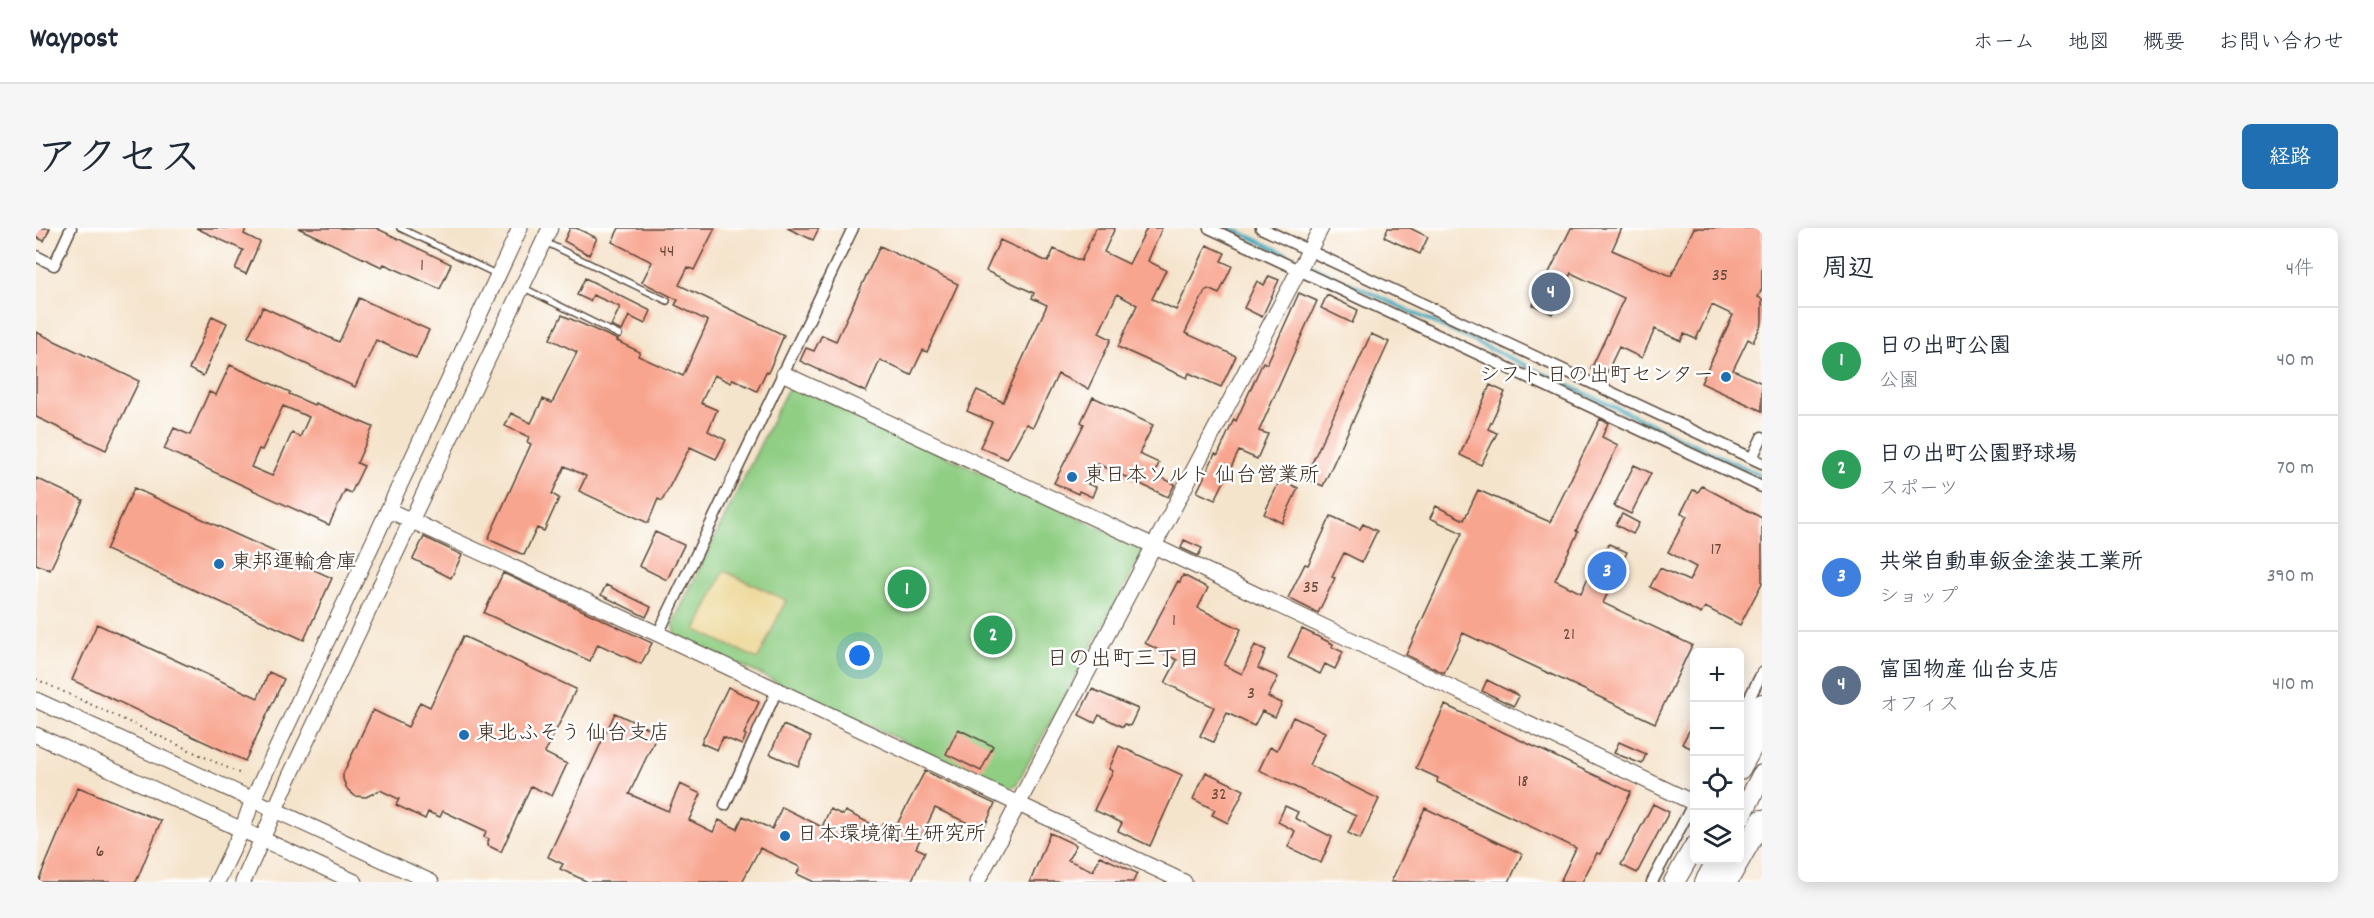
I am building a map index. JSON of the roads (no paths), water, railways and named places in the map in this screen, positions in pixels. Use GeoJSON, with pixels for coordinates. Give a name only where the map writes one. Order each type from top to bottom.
{"type":"FeatureCollection","features":[{"type":"Feature","properties":{"kind":"highway"},"geometry":{"type":"LineString","coordinates":[[1744,738],[1762,704]]}},
{"type":"Feature","properties":{"kind":"highway"},"geometry":{"type":"LineString","coordinates":[[1744,762],[1762,730]]}},
{"type":"Feature","properties":{"kind":"highway"},"geometry":{"type":"LineString","coordinates":[[1744,810],[1762,775]]}},
{"type":"Feature","properties":{"kind":"highway"},"geometry":{"type":"LineString","coordinates":[[1727,882],[1762,820]]}},
{"type":"Feature","properties":{"kind":"highway"},"geometry":{"type":"LineString","coordinates":[[1674,882],[1690,855]]}},
{"type":"Feature","properties":{"kind":"highway"},"geometry":{"type":"LineString","coordinates":[[1705,882],[1715,864]]}},
{"type":"Feature","properties":{"kind":"street"},"geometry":{"type":"LineString","coordinates":[[36,256],[54,265],[71,228]]}},
{"type":"Feature","properties":{"kind":"street"},"geometry":{"type":"LineString","coordinates":[[217,882],[242,830],[253,799],[520,228]]}},
{"type":"Feature","properties":{"kind":"street"},"geometry":{"type":"LineString","coordinates":[[658,634],[853,228]]}},
{"type":"Feature","properties":{"kind":"street"},"geometry":{"type":"LineString","coordinates":[[1209,228],[1762,487]]}},
{"type":"Feature","properties":{"kind":"street"},"geometry":{"type":"LineString","coordinates":[[1261,228],[1757,460],[1762,437]]}},
{"type":"Feature","properties":{"kind":"street"},"geometry":{"type":"LineString","coordinates":[[977,882],[1321,228]]}},
{"type":"Feature","properties":{"kind":"street"},"geometry":{"type":"LineString","coordinates":[[243,882],[547,235]]}},
{"type":"Feature","properties":{"kind":"street"},"geometry":{"type":"LineString","coordinates":[[784,374],[1154,546],[1690,801]]}},
{"type":"Feature","properties":{"kind":"street"},"geometry":{"type":"LineString","coordinates":[[388,510],[658,634],[1184,882]]}},
{"type":"Feature","properties":{"kind":"street"},"geometry":{"type":"LineString","coordinates":[[1744,708],[1762,673]]}},
{"type":"Feature","properties":{"kind":"street"},"geometry":{"type":"LineString","coordinates":[[725,805],[777,690]]}},
{"type":"Feature","properties":{"kind":"street"},"geometry":{"type":"LineString","coordinates":[[36,700],[431,882]]}},
{"type":"Feature","properties":{"kind":"street"},"geometry":{"type":"LineString","coordinates":[[36,735],[355,882]]}},
{"type":"Feature","properties":{"kind":"street"},"geometry":{"type":"LineString","coordinates":[[1652,882],[1690,810]]}},
{"type":"Feature","properties":{"kind":"lane"},"geometry":{"type":"LineString","coordinates":[[400,228],[498,275]]}},
{"type":"Feature","properties":{"kind":"lane"},"geometry":{"type":"LineString","coordinates":[[547,235],[667,301]]}},
{"type":"Feature","properties":{"kind":"lane"},"geometry":{"type":"LineString","coordinates":[[522,288],[619,335]]}},
{"type":"Feature","properties":{"kind":"waterway"},"geometry":{"type":"LineString","coordinates":[[1231,228],[1293,257]]}},
{"type":"Feature","properties":{"kind":"waterway"},"geometry":{"type":"LineString","coordinates":[[1311,265],[1762,476]]}},
{"type":"Feature","properties":{"kind":"place","name":"富国物産 仙台支店"},"geometry":{"type":"Point","coordinates":[1551,292]}},
{"type":"Feature","properties":{"kind":"place","name":"シフト 日の出町センター"},"geometry":{"type":"Point","coordinates":[1726,377]}},
{"type":"Feature","properties":{"kind":"place","name":"東日本ソルト 仙台営業所"},"geometry":{"type":"Point","coordinates":[1072,477]}},
{"type":"Feature","properties":{"kind":"place","name":"東邦運輸倉庫"},"geometry":{"type":"Point","coordinates":[219,564]}},
{"type":"Feature","properties":{"kind":"place","name":"共栄自動車鈑金塗装工業所"},"geometry":{"type":"Point","coordinates":[1607,571]}},
{"type":"Feature","properties":{"kind":"place","name":"日の出町公園"},"geometry":{"type":"Point","coordinates":[907,589]}},
{"type":"Feature","properties":{"kind":"place","name":"日の出町公園野球場"},"geometry":{"type":"Point","coordinates":[993,635]}},
{"type":"Feature","properties":{"kind":"place","name":"東北ふそう 仙台支店"},"geometry":{"type":"Point","coordinates":[464,735]}},
{"type":"Feature","properties":{"kind":"place","name":"日本環境衛生研究所"},"geometry":{"type":"Point","coordinates":[785,836]}},
{"type":"Feature","properties":{"kind":"district","name":"日の出町三丁目"},"geometry":{"type":"Point","coordinates":[1123,660]}}]}
